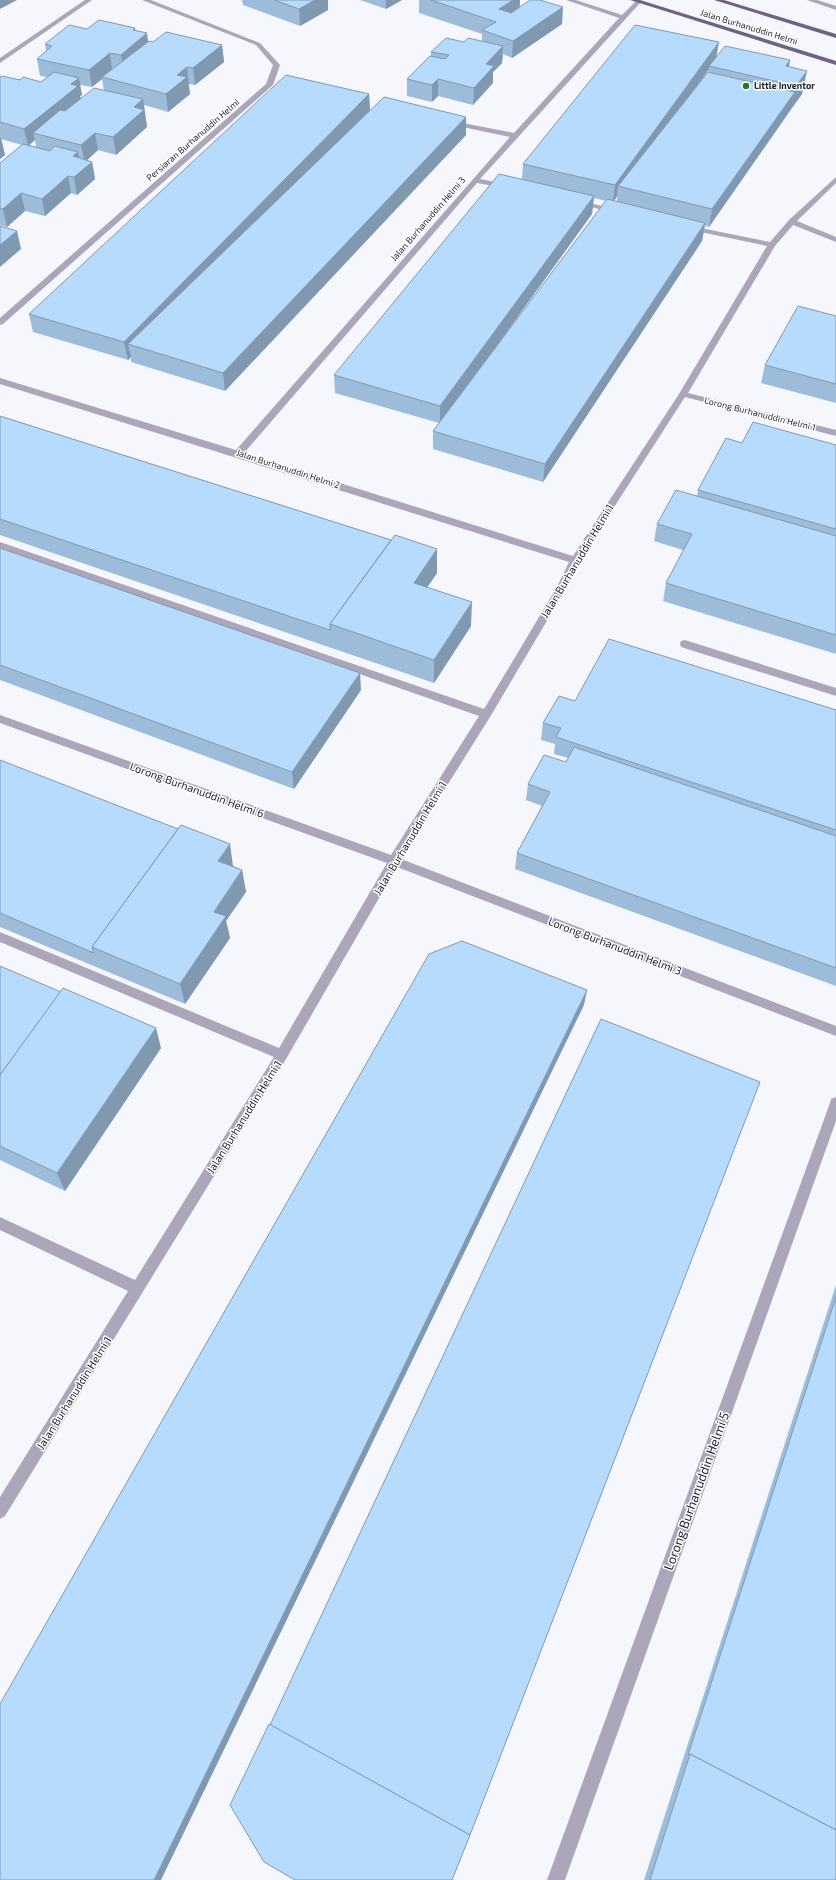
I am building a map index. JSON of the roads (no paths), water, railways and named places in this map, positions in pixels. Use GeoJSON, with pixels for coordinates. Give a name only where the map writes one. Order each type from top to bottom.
{"type":"FeatureCollection","features":[{"type":"Feature","properties":{"kind":"main road","name":"Jalan Burhanuddin Helmi"},"geometry":{"type":"LineString","coordinates":[[717,0],[836,36]]}},
{"type":"Feature","properties":{"kind":"main road","name":"Jalan Burhanuddin Helmi"},"geometry":{"type":"LineString","coordinates":[[636,1],[836,63]]}},
{"type":"Feature","properties":{"kind":"street"},"geometry":{"type":"LineString","coordinates":[[0,61],[89,0]]}},
{"type":"Feature","properties":{"kind":"street","name":"Persiaran Burhanuddin Helmi"},"geometry":{"type":"LineString","coordinates":[[0,322],[273,86],[277,65],[258,44],[145,0]]}},
{"type":"Feature","properties":{"kind":"street"},"geometry":{"type":"LineString","coordinates":[[569,0],[622,17]]}},
{"type":"Feature","properties":{"kind":"street"},"geometry":{"type":"LineString","coordinates":[[810,0],[836,8]]}},
{"type":"Feature","properties":{"kind":"street","name":"Jalan Burhanuddin Helmi 3"},"geometry":{"type":"LineString","coordinates":[[238,454],[475,180],[636,1]]}},
{"type":"Feature","properties":{"kind":"street"},"geometry":{"type":"LineString","coordinates":[[446,121],[515,136]]}},
{"type":"Feature","properties":{"kind":"street","name":"Jalan Burhanuddin Helmi 1"},"geometry":{"type":"LineString","coordinates":[[0,1511],[282,1055],[394,862],[486,714],[562,587],[575,560],[683,394],[772,245],[792,222],[836,179]]}},
{"type":"Feature","properties":{"kind":"street"},"geometry":{"type":"LineString","coordinates":[[475,180],[514,188]]}},
{"type":"Feature","properties":{"kind":"street"},"geometry":{"type":"LineString","coordinates":[[569,200],[623,213]]}},
{"type":"Feature","properties":{"kind":"street"},"geometry":{"type":"LineString","coordinates":[[792,222],[836,240]]}},
{"type":"Feature","properties":{"kind":"street"},"geometry":{"type":"LineString","coordinates":[[678,225],[772,245]]}},
{"type":"Feature","properties":{"kind":"street","name":"Jalan Burhanuddin Helmi 2"},"geometry":{"type":"LineString","coordinates":[[0,380],[575,560]]}},
{"type":"Feature","properties":{"kind":"street","name":"Lorong Burhanuddin Helmi 1"},"geometry":{"type":"LineString","coordinates":[[683,394],[836,433]]}},
{"type":"Feature","properties":{"kind":"street"},"geometry":{"type":"LineString","coordinates":[[0,545],[486,714]]}},
{"type":"Feature","properties":{"kind":"street"},"geometry":{"type":"LineString","coordinates":[[685,644],[836,692]]}},
{"type":"Feature","properties":{"kind":"street","name":"Lorong Burhanuddin Helmi 6"},"geometry":{"type":"LineString","coordinates":[[0,719],[394,862]]}},
{"type":"Feature","properties":{"kind":"street","name":"Lorong Burhanuddin Helmi 3"},"geometry":{"type":"LineString","coordinates":[[394,862],[836,1031]]}},
{"type":"Feature","properties":{"kind":"street"},"geometry":{"type":"LineString","coordinates":[[0,937],[282,1055]]}},
{"type":"Feature","properties":{"kind":"street","name":"Lorong Burhanuddin Helmi 5"},"geometry":{"type":"LineString","coordinates":[[556,1880],[836,1103]]}},
{"type":"Feature","properties":{"kind":"street"},"geometry":{"type":"LineString","coordinates":[[0,1223],[138,1289]]}},
{"type":"Feature","properties":{"kind":"place","name":"Little Inventor"},"geometry":{"type":"Point","coordinates":[746,86]}}]}
